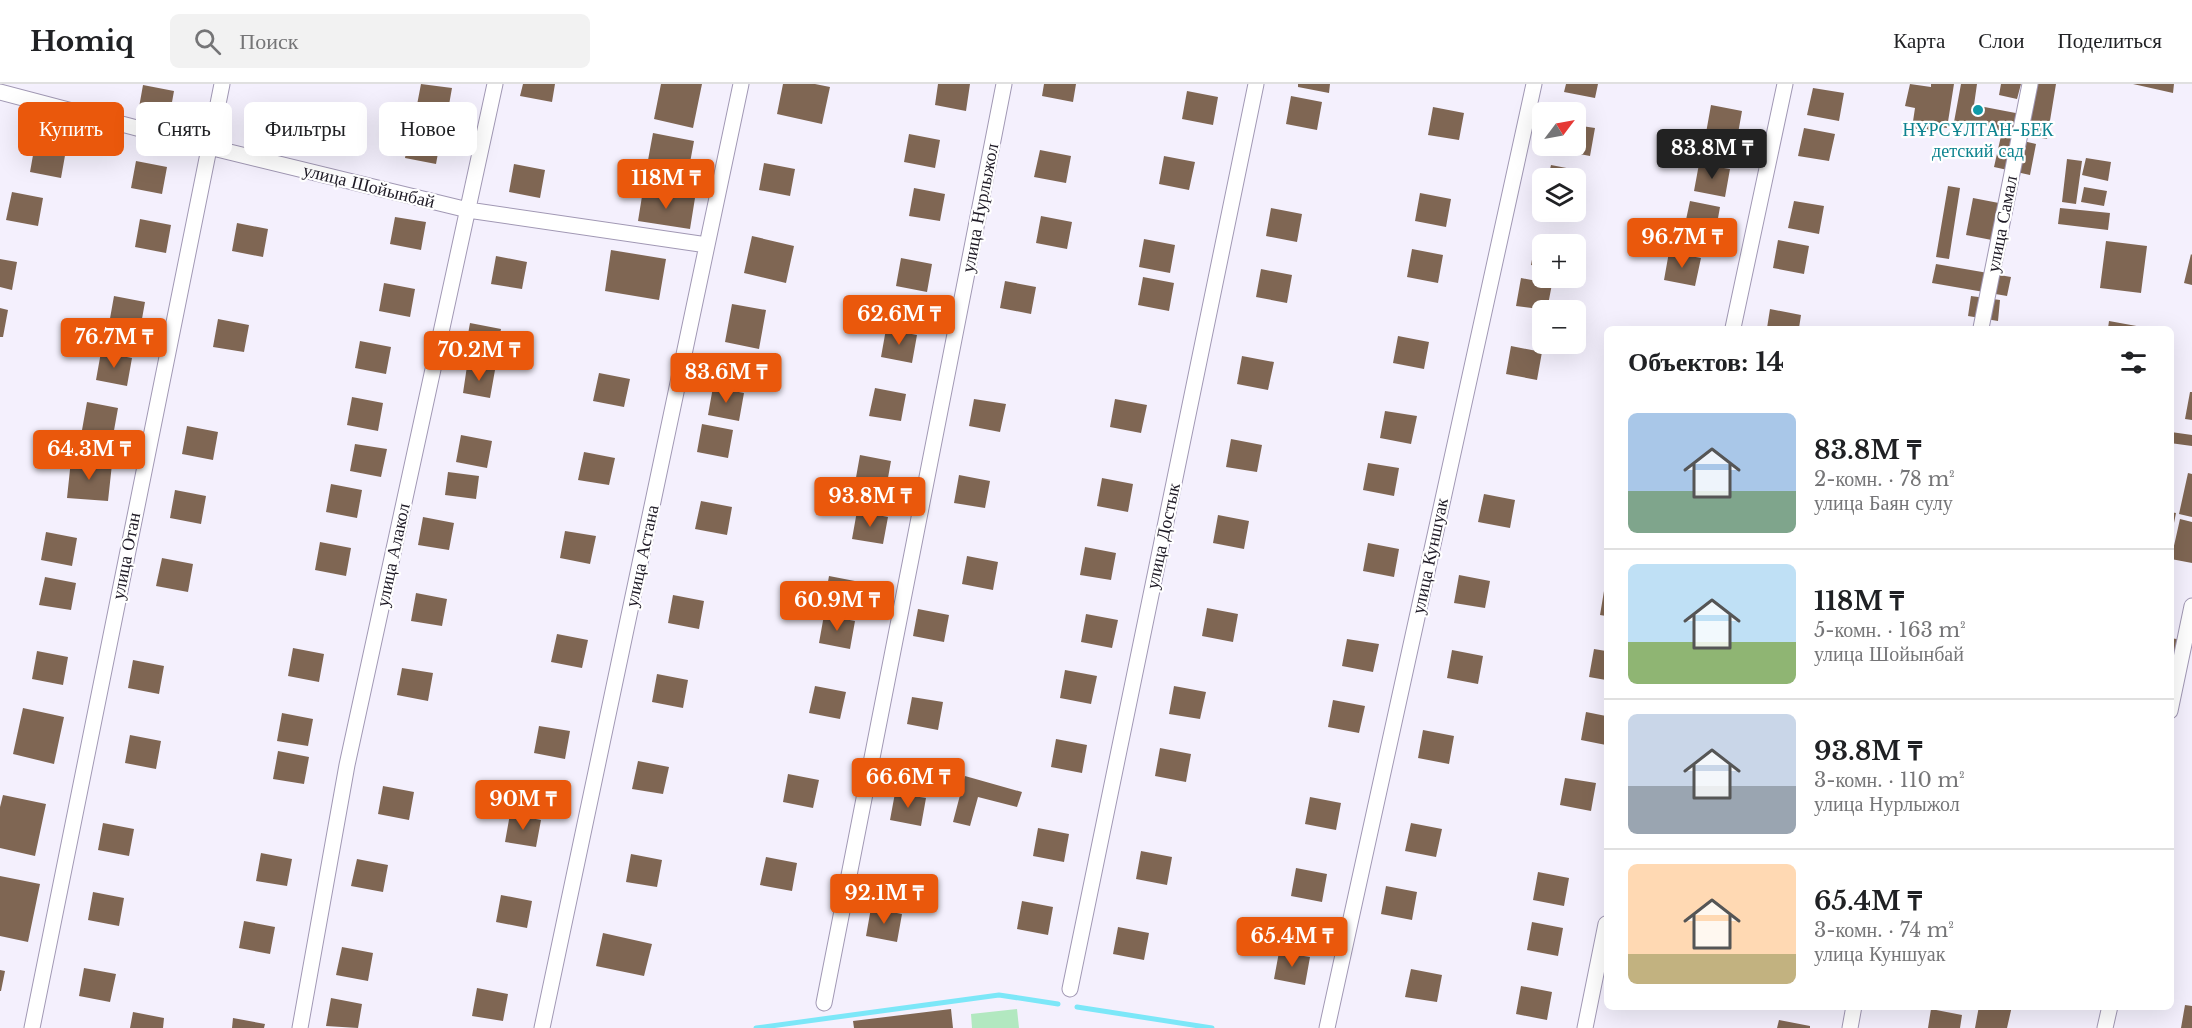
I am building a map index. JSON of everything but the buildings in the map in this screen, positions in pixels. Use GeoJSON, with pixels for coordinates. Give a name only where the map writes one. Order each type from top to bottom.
{"type":"FeatureCollection","features":[{"type":"Feature","properties":{"kind":"street","name":"улица Отан"},"geometry":{"type":"LineString","coordinates":[[218,102],[222,84]]}},
{"type":"Feature","properties":{"kind":"street","name":"улица Алакол"},"geometry":{"type":"LineString","coordinates":[[300,1028],[347,765],[495,84]]}},
{"type":"Feature","properties":{"kind":"street","name":"улица Астана"},"geometry":{"type":"LineString","coordinates":[[542,1028],[741,84]]}},
{"type":"Feature","properties":{"kind":"street","name":"улица Нурлыжол"},"geometry":{"type":"LineString","coordinates":[[824,1003],[1004,84]]}},
{"type":"Feature","properties":{"kind":"street","name":"улица Достык"},"geometry":{"type":"LineString","coordinates":[[1070,989],[1256,84]]}},
{"type":"Feature","properties":{"kind":"street","name":"улица Куншуак"},"geometry":{"type":"LineString","coordinates":[[1327,1028],[1534,84]]}},
{"type":"Feature","properties":{"kind":"street"},"geometry":{"type":"LineString","coordinates":[[1733,326],[1785,84]]}},
{"type":"Feature","properties":{"kind":"street","name":"улица Самал"},"geometry":{"type":"LineString","coordinates":[[1981,326],[2030,84]]}},
{"type":"Feature","properties":{"kind":"street","name":"улица Шойынбай"},"geometry":{"type":"LineString","coordinates":[[0,92],[136,128]]}},
{"type":"Feature","properties":{"kind":"street","name":"улица Шойынбай"},"geometry":{"type":"LineString","coordinates":[[232,153],[468,210],[707,245]]}},
{"type":"Feature","properties":{"kind":"street","name":"улица Отан"},"geometry":{"type":"LineString","coordinates":[[32,1028],[207,156]]}},
{"type":"Feature","properties":{"kind":"street"},"geometry":{"type":"LineString","coordinates":[[2174,692],[2192,606]]}},
{"type":"Feature","properties":{"kind":"street"},"geometry":{"type":"LineString","coordinates":[[1585,1028],[1604,934]]}},
{"type":"Feature","properties":{"kind":"street"},"geometry":{"type":"LineString","coordinates":[[1850,1028],[1853,1010]]}},
{"type":"Feature","properties":{"kind":"street"},"geometry":{"type":"LineString","coordinates":[[2105,1028],[2109,1010]]}},
{"type":"Feature","properties":{"kind":"green space"},"geometry":{"type":"Polygon","coordinates":[[[1017,1009],[1019,1028],[972,1028],[971,1014],[1017,1009]]]}},
{"type":"Feature","properties":{"kind":"waterway"},"geometry":{"type":"LineString","coordinates":[[756,1028],[999,995],[1058,1004]]}},
{"type":"Feature","properties":{"kind":"waterway"},"geometry":{"type":"LineString","coordinates":[[1077,1007],[1212,1028]]}},
{"type":"Feature","properties":{"kind":"place","name":"НҰРСҰЛТАН-БЕК детский сад"},"geometry":{"type":"Point","coordinates":[1978,110]}}]}
